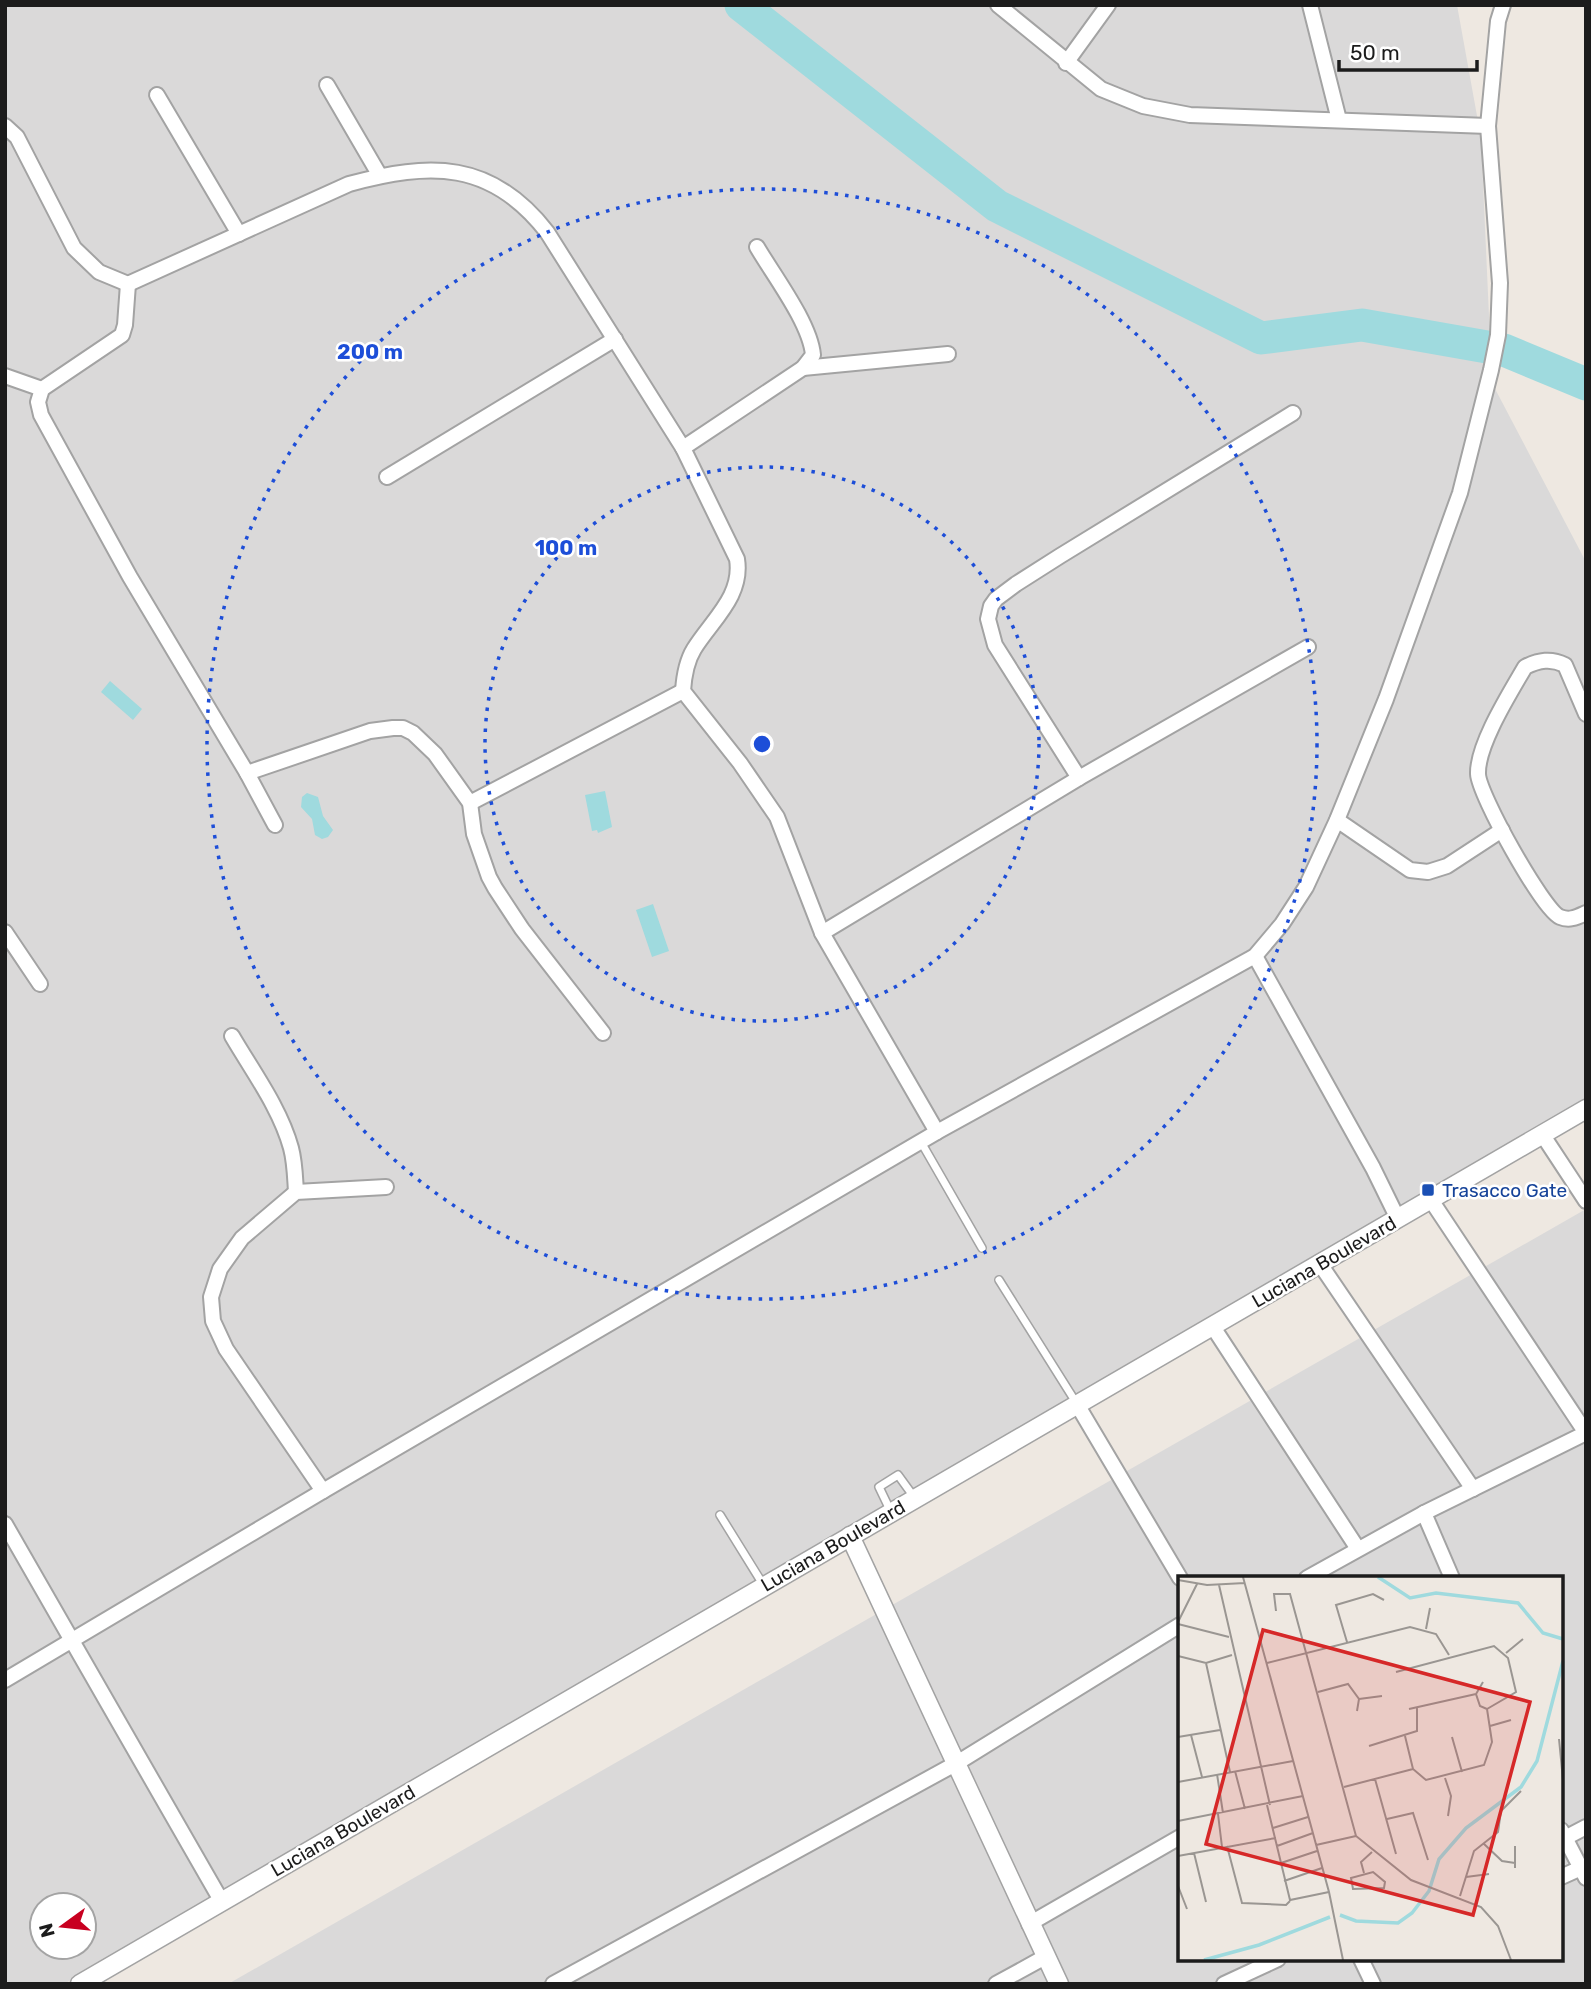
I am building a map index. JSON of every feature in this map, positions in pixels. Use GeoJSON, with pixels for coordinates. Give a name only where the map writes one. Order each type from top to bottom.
{"type":"FeatureCollection","features":[{"type":"Feature","properties":{"kind":"street"},"geometry":{"type":"LineString","coordinates":[[998,5],[1101,89],[1143,106],[1191,115],[1488,125]]}},
{"type":"Feature","properties":{"kind":"street"},"geometry":{"type":"LineString","coordinates":[[1066,62],[1108,5]]}},
{"type":"Feature","properties":{"kind":"street"},"geometry":{"type":"LineString","coordinates":[[1310,5],[1339,120]]}},
{"type":"Feature","properties":{"kind":"street"},"geometry":{"type":"LineString","coordinates":[[5,1680],[937,1132],[1255,956],[1282,924],[1306,887],[1337,820],[1385,699],[1460,492],[1498,335],[1500,283],[1488,125],[1498,21],[1503,5]]}},
{"type":"Feature","properties":{"kind":"street"},"geometry":{"type":"LineString","coordinates":[[327,85],[380,176]]}},
{"type":"Feature","properties":{"kind":"street"},"geometry":{"type":"LineString","coordinates":[[157,94],[239,234]]}},
{"type":"Feature","properties":{"kind":"street"},"geometry":{"type":"LineString","coordinates":[[5,126],[17,137],[74,248],[99,272],[128,284],[349,184],[380,176],[416,170],[459,173],[488,181],[522,203],[547,232],[683,448],[729,537],[737,559],[740,573],[737,585],[694,650],[684,674],[682,691],[740,763],[777,817],[822,933],[937,1132]]}},
{"type":"Feature","properties":{"kind":"street"},"geometry":{"type":"LineString","coordinates":[[683,448],[803,368],[813,355],[812,343],[804,326],[757,247]]}},
{"type":"Feature","properties":{"kind":"street"},"geometry":{"type":"LineString","coordinates":[[128,284],[122,335],[42,389],[38,402],[41,415],[130,577],[275,825]]}},
{"type":"Feature","properties":{"kind":"street"},"geometry":{"type":"LineString","coordinates":[[387,477],[615,339]]}},
{"type":"Feature","properties":{"kind":"street"},"geometry":{"type":"LineString","coordinates":[[803,368],[948,354]]}},
{"type":"Feature","properties":{"kind":"street"},"geometry":{"type":"LineString","coordinates":[[5,376],[42,389]]}},
{"type":"Feature","properties":{"kind":"street"},"geometry":{"type":"LineString","coordinates":[[1079,778],[995,645],[988,619],[991,606],[1016,584],[1293,413]]}},
{"type":"Feature","properties":{"kind":"street"},"geometry":{"type":"LineString","coordinates":[[822,933],[1079,778],[1308,647]]}},
{"type":"Feature","properties":{"kind":"street"},"geometry":{"type":"LineString","coordinates":[[1586,715],[1565,665],[1555,660],[1545,660],[1525,667],[1503,707],[1479,763],[1478,776],[1482,791],[1502,830],[1544,902],[1558,916],[1572,919],[1586,913]]}},
{"type":"Feature","properties":{"kind":"street"},"geometry":{"type":"LineString","coordinates":[[470,803],[682,691]]}},
{"type":"Feature","properties":{"kind":"street"},"geometry":{"type":"LineString","coordinates":[[247,773],[370,731],[403,728],[413,733],[435,754],[470,803],[474,834],[495,888],[522,929],[603,1034]]}},
{"type":"Feature","properties":{"kind":"street"},"geometry":{"type":"LineString","coordinates":[[1337,820],[1410,870],[1428,872],[1447,866],[1502,830]]}},
{"type":"Feature","properties":{"kind":"street"},"geometry":{"type":"LineString","coordinates":[[5,932],[40,984]]}},
{"type":"Feature","properties":{"kind":"street"},"geometry":{"type":"LineString","coordinates":[[1255,956],[1373,1168],[1398,1219]]}},
{"type":"Feature","properties":{"kind":"street"},"geometry":{"type":"LineString","coordinates":[[232,1036],[269,1097],[286,1134],[295,1167],[296,1192]]}},
{"type":"Feature","properties":{"kind":"street","name":"Luciana Boulevard"},"geometry":{"type":"LineString","coordinates":[[80,1984],[1078,1406],[1586,1108]]}},
{"type":"Feature","properties":{"kind":"street"},"geometry":{"type":"LineString","coordinates":[[1542,1134],[1586,1201]]}},
{"type":"Feature","properties":{"kind":"street"},"geometry":{"type":"LineString","coordinates":[[323,1491],[226,1349],[213,1321],[211,1297],[220,1269],[242,1238],[296,1192],[386,1187]]}},
{"type":"Feature","properties":{"kind":"street"},"geometry":{"type":"LineString","coordinates":[[1311,1576],[1424,1513],[1586,1433],[1431,1200]]}},
{"type":"Feature","properties":{"kind":"street"},"geometry":{"type":"LineString","coordinates":[[1320,1264],[1473,1489]]}},
{"type":"Feature","properties":{"kind":"street"},"geometry":{"type":"LineString","coordinates":[[1213,1327],[1358,1549]]}},
{"type":"Feature","properties":{"kind":"street"},"geometry":{"type":"LineString","coordinates":[[1078,1406],[1179,1576]]}},
{"type":"Feature","properties":{"kind":"street"},"geometry":{"type":"LineString","coordinates":[[1424,1513],[1451,1576]]}},
{"type":"Feature","properties":{"kind":"street"},"geometry":{"type":"LineString","coordinates":[[5,1524],[222,1902]]}},
{"type":"Feature","properties":{"kind":"street"},"geometry":{"type":"LineString","coordinates":[[850,1536],[1059,1984]]}},
{"type":"Feature","properties":{"kind":"street"},"geometry":{"type":"LineString","coordinates":[[553,1984],[957,1763],[1178,1626]]}},
{"type":"Feature","properties":{"kind":"street"},"geometry":{"type":"LineString","coordinates":[[1563,1877],[1583,1873],[1563,1834],[1586,1827]]}},
{"type":"Feature","properties":{"kind":"street"},"geometry":{"type":"LineString","coordinates":[[1029,1924],[1178,1837]]}},
{"type":"Feature","properties":{"kind":"street"},"geometry":{"type":"LineString","coordinates":[[996,1984],[1045,1957]]}},
{"type":"Feature","properties":{"kind":"street"},"geometry":{"type":"LineString","coordinates":[[1224,1984],[1274,1961]]}},
{"type":"Feature","properties":{"kind":"street"},"geometry":{"type":"LineString","coordinates":[[1364,1961],[1373,1984]]}},
{"type":"Feature","properties":{"kind":"lane"},"geometry":{"type":"LineString","coordinates":[[921,1142],[982,1248]]}},
{"type":"Feature","properties":{"kind":"lane"},"geometry":{"type":"LineString","coordinates":[[999,1280],[1078,1406]]}},
{"type":"Feature","properties":{"kind":"lane"},"geometry":{"type":"LineString","coordinates":[[892,1513],[879,1487],[893,1476],[901,1477],[915,1499]]}},
{"type":"Feature","properties":{"kind":"lane"},"geometry":{"type":"LineString","coordinates":[[720,1515],[764,1586]]}},
{"type":"Feature","properties":{"kind":"shaded area"},"geometry":{"type":"Polygon","coordinates":[[[5,5],[1457,5],[1481,138],[1492,383],[1586,562],[1586,1103],[64,1984],[5,1984],[5,5]]]}},
{"type":"Feature","properties":{"kind":"shaded area"},"geometry":{"type":"Polygon","coordinates":[[[1586,1209],[1586,1984],[228,1984],[1586,1209]]]}},
{"type":"Feature","properties":{"kind":"water"},"geometry":{"type":"Polygon","coordinates":[[[110,681],[142,709],[133,720],[101,692],[110,681]]]}},
{"type":"Feature","properties":{"kind":"water"},"geometry":{"type":"Polygon","coordinates":[[[605,791],[612,827],[598,833],[597,830],[592,831],[585,795],[605,791]]]}},
{"type":"Feature","properties":{"kind":"water"},"geometry":{"type":"Polygon","coordinates":[[[307,793],[318,797],[323,816],[333,830],[328,837],[322,839],[315,835],[312,819],[301,807],[302,797],[307,793]]]}},
{"type":"Feature","properties":{"kind":"water"},"geometry":{"type":"Polygon","coordinates":[[[653,904],[669,951],[652,957],[636,910],[653,904]]]}},
{"type":"Feature","properties":{"kind":"waterway"},"geometry":{"type":"LineString","coordinates":[[741,5],[997,206],[1261,338],[1362,325],[1504,350],[1586,384]]}},
{"type":"Feature","properties":{"kind":"place","name":"Trasacco Gate"},"geometry":{"type":"Point","coordinates":[1428,1190]}}]}
